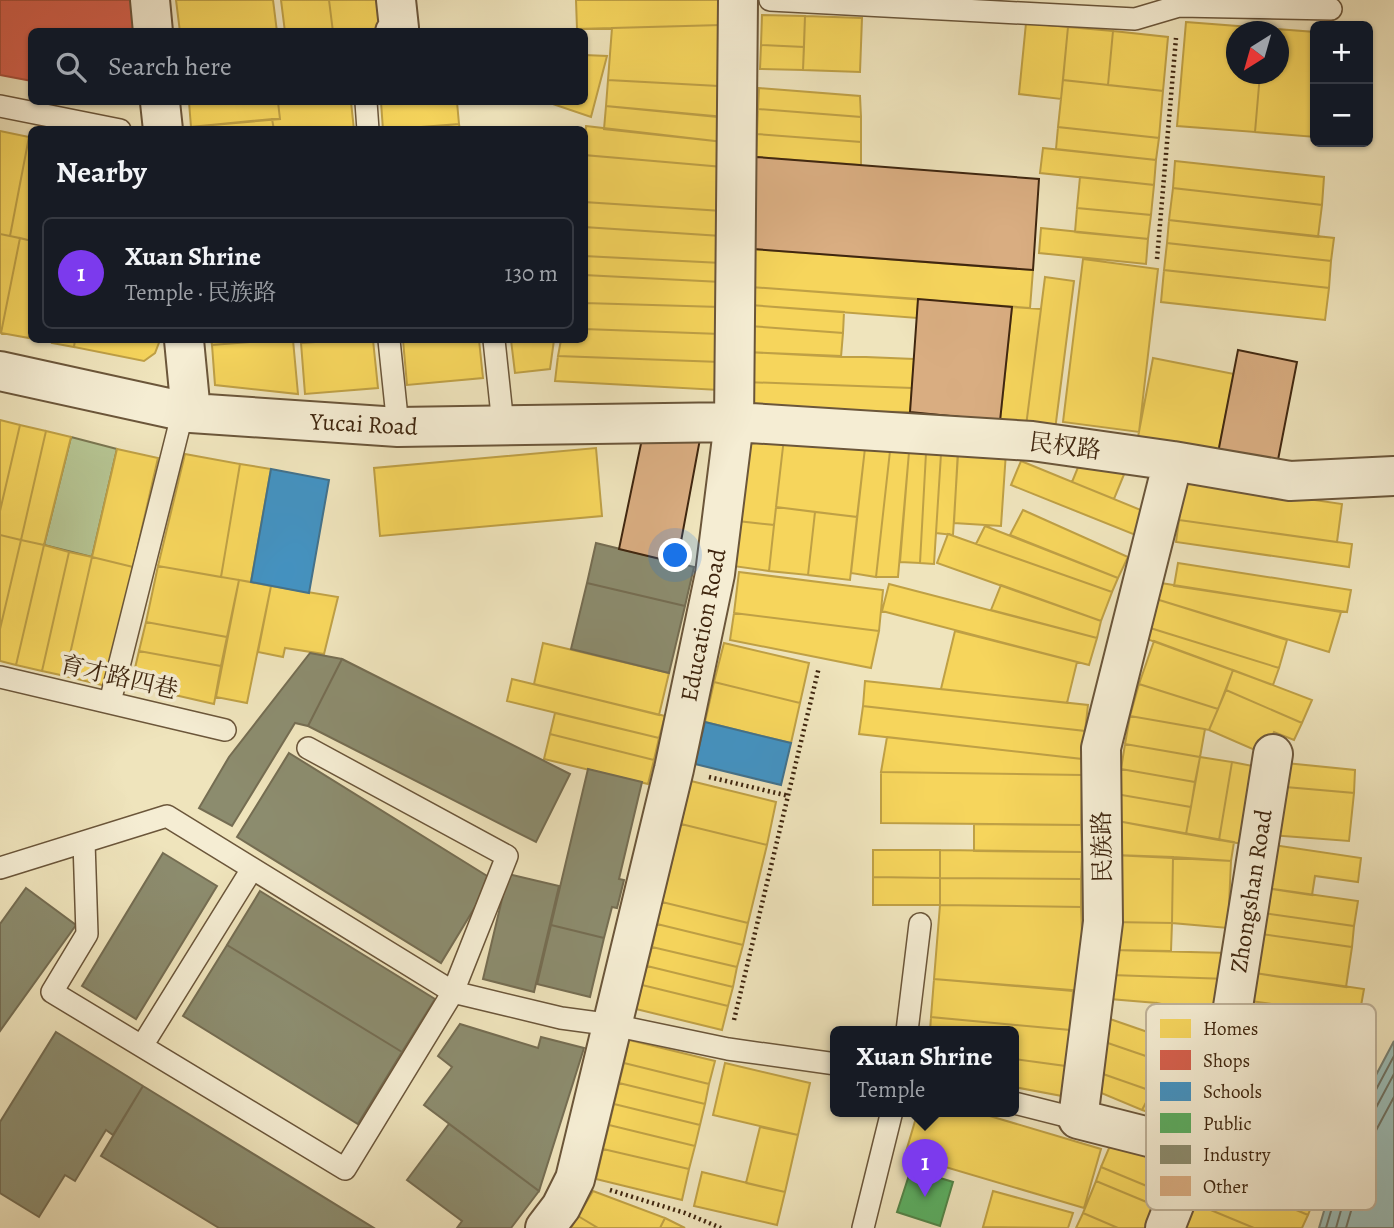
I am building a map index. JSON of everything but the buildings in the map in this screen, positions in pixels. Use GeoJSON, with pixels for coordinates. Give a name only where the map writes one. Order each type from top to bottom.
{"type":"FeatureCollection","features":[{"type":"Feature","properties":{"kind":"street"},"geometry":{"type":"LineString","coordinates":[[150,0],[153,28]]}},
{"type":"Feature","properties":{"kind":"street","name":"Education Road"},"geometry":{"type":"LineString","coordinates":[[545,1228],[561,1208],[575,1180],[674,769],[715,574],[734,422],[738,0]]}},
{"type":"Feature","properties":{"kind":"street"},"geometry":{"type":"LineString","coordinates":[[160,105],[163,126]]}},
{"type":"Feature","properties":{"kind":"street"},"geometry":{"type":"LineString","coordinates":[[184,343],[187,412]]}},
{"type":"Feature","properties":{"kind":"street","name":"Yucai Road"},"geometry":{"type":"LineString","coordinates":[[0,372],[187,412],[398,427],[734,422]]}},
{"type":"Feature","properties":{"kind":"street","name":"民权路"},"geometry":{"type":"LineString","coordinates":[[734,422],[1032,441],[1290,481],[1394,476]]}},
{"type":"Feature","properties":{"kind":"street","name":"民族路"},"geometry":{"type":"LineString","coordinates":[[1078,1119],[1103,922],[1101,748],[1173,461]]}},
{"type":"Feature","properties":{"kind":"street","name":"Zhongshan Road"},"geometry":{"type":"LineString","coordinates":[[1233,1004],[1273,754]]}},
{"type":"Feature","properties":{"kind":"street"},"geometry":{"type":"LineString","coordinates":[[1078,1119],[1146,1136]]}},
{"type":"Feature","properties":{"kind":"street","name":"Zhongshan Road"},"geometry":{"type":"LineString","coordinates":[[1165,1228],[1172,1210]]}},
{"type":"Feature","properties":{"kind":"lane"},"geometry":{"type":"LineString","coordinates":[[770,0],[1135,19],[1179,6],[1331,9]]}},
{"type":"Feature","properties":{"kind":"lane"},"geometry":{"type":"LineString","coordinates":[[366,105],[368,126]]}},
{"type":"Feature","properties":{"kind":"lane"},"geometry":{"type":"LineString","coordinates":[[0,106],[100,126]]}},
{"type":"Feature","properties":{"kind":"lane"},"geometry":{"type":"LineString","coordinates":[[389,343],[398,427]]}},
{"type":"Feature","properties":{"kind":"lane"},"geometry":{"type":"LineString","coordinates":[[494,343],[503,425]]}},
{"type":"Feature","properties":{"kind":"lane"},"geometry":{"type":"LineString","coordinates":[[110,702],[187,412]]}},
{"type":"Feature","properties":{"kind":"lane","name":"育才路四巷"},"geometry":{"type":"LineString","coordinates":[[0,677],[225,730]]}},
{"type":"Feature","properties":{"kind":"lane"},"geometry":{"type":"LineString","coordinates":[[84,842],[87,933],[52,992],[345,1169],[453,992],[507,856],[308,748]]}},
{"type":"Feature","properties":{"kind":"lane"},"geometry":{"type":"LineString","coordinates":[[0,868],[167,816],[453,992],[561,1018],[613,1025],[727,1048],[830,1063]]}},
{"type":"Feature","properties":{"kind":"lane"},"geometry":{"type":"LineString","coordinates":[[142,1046],[252,869]]}},
{"type":"Feature","properties":{"kind":"lane"},"geometry":{"type":"LineString","coordinates":[[908,1026],[920,924]]}},
{"type":"Feature","properties":{"kind":"lane"},"geometry":{"type":"LineString","coordinates":[[1019,1104],[1078,1119]]}},
{"type":"Feature","properties":{"kind":"lane"},"geometry":{"type":"LineString","coordinates":[[863,1228],[891,1117]]}},
{"type":"Feature","properties":{"kind":"path"},"geometry":{"type":"LineString","coordinates":[[1157,259],[1179,6]]}},
{"type":"Feature","properties":{"kind":"path"},"geometry":{"type":"LineString","coordinates":[[727,1048],[819,667]]}},
{"type":"Feature","properties":{"kind":"path"},"geometry":{"type":"LineString","coordinates":[[674,769],[789,796]]}},
{"type":"Feature","properties":{"kind":"path"},"geometry":{"type":"LineString","coordinates":[[575,1180],[685,1213],[721,1228]]}},
{"type":"Feature","properties":{"kind":"green space"},"geometry":{"type":"Polygon","coordinates":[[[71,437],[117,449],[92,557],[44,545],[71,437]]]}},
{"type":"Feature","properties":{"kind":"water"},"geometry":{"type":"Polygon","coordinates":[[[1394,1041],[1394,1228],[1319,1228],[1324,1210],[1376,1210],[1376,1075],[1394,1041]]]}},
{"type":"Feature","properties":{"kind":"place","name":"Xuan Shrine"},"geometry":{"type":"Point","coordinates":[925,1197]}}]}
